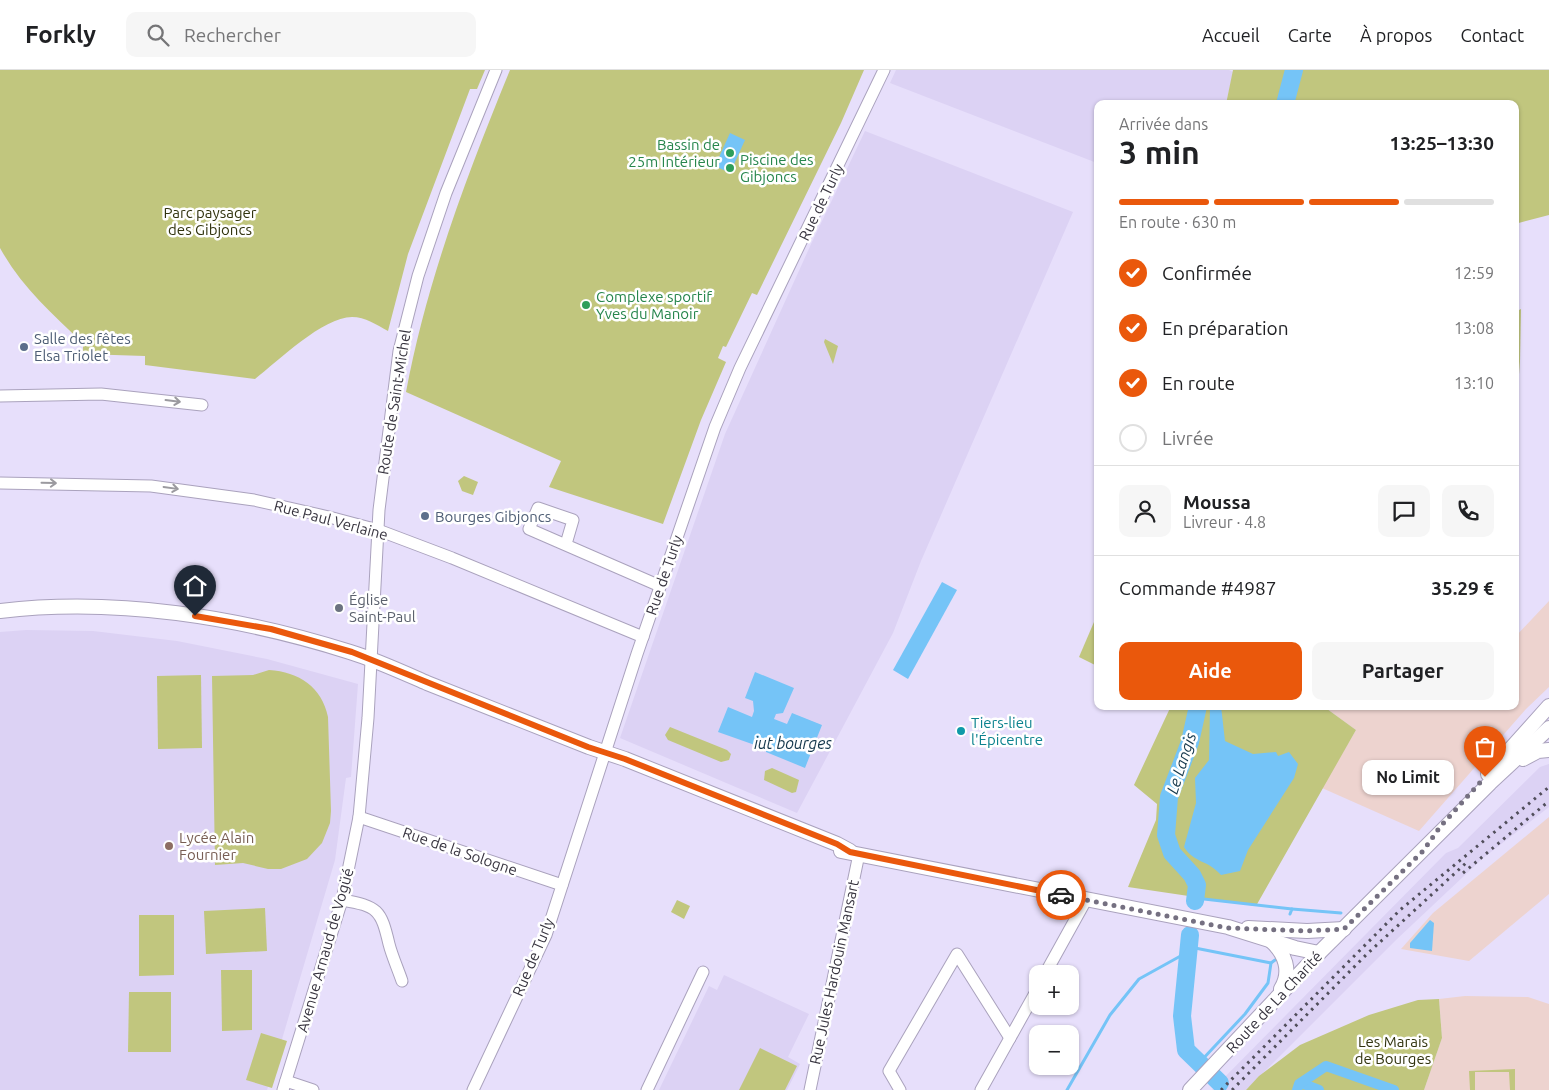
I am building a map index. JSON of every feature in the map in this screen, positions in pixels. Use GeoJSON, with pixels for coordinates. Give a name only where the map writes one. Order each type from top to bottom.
{"type":"FeatureCollection","features":[{"type":"Feature","properties":{"kind":"main road"},"geometry":{"type":"LineString","coordinates":[[0,611],[40,606],[73,606],[176,614],[271,629],[370,659],[605,753],[625,759],[837,844],[855,853],[1228,928],[1319,953]]}},
{"type":"Feature","properties":{"kind":"main road","name":"Route de La Charité"},"geometry":{"type":"LineString","coordinates":[[1423,851],[1440,827],[1549,706]]}},
{"type":"Feature","properties":{"kind":"main road"},"geometry":{"type":"LineString","coordinates":[[1521,736],[1548,729]]}},
{"type":"Feature","properties":{"kind":"main road","name":"Route de La Charité"},"geometry":{"type":"LineString","coordinates":[[1194,1085],[1319,953],[1490,783],[1548,729]]}},
{"type":"Feature","properties":{"kind":"main road"},"geometry":{"type":"LineString","coordinates":[[1423,851],[1444,837],[1526,756],[1549,750]]}},
{"type":"Feature","properties":{"kind":"main road"},"geometry":{"type":"LineString","coordinates":[[1228,928],[1307,931],[1344,929]]}},
{"type":"Feature","properties":{"kind":"main road"},"geometry":{"type":"LineString","coordinates":[[1307,931],[1319,953]]}},
{"type":"Feature","properties":{"kind":"main road"},"geometry":{"type":"LineString","coordinates":[[1269,940],[1280,949],[1286,964],[1286,978],[1277,997]]}},
{"type":"Feature","properties":{"kind":"street","name":"Route de Saint-Michel"},"geometry":{"type":"LineString","coordinates":[[370,659],[378,530],[389,419],[399,351],[416,285],[446,193],[496,70]]}},
{"type":"Feature","properties":{"kind":"street","name":"Rue de Turly"},"geometry":{"type":"LineString","coordinates":[[473,1090],[546,935],[643,637],[715,427],[740,368],[884,70]]}},
{"type":"Feature","properties":{"kind":"street"},"geometry":{"type":"LineString","coordinates":[[0,396],[101,394],[202,405]]}},
{"type":"Feature","properties":{"kind":"street","name":"Rue Paul Verlaine"},"geometry":{"type":"LineString","coordinates":[[0,482],[123,484],[189,490],[254,500],[378,530],[452,558],[643,637]]}},
{"type":"Feature","properties":{"kind":"street"},"geometry":{"type":"LineString","coordinates":[[566,544],[660,586]]}},
{"type":"Feature","properties":{"kind":"street","name":"Avenue Arnaud de Vogüé"},"geometry":{"type":"LineString","coordinates":[[285,1085],[342,900],[359,817],[368,718],[370,659]]}},
{"type":"Feature","properties":{"kind":"street","name":"Rue de la Sologne"},"geometry":{"type":"LineString","coordinates":[[359,817],[562,885]]}},
{"type":"Feature","properties":{"kind":"street","name":"Rue Jules Hardouin Mansart"},"geometry":{"type":"LineString","coordinates":[[810,1090],[855,853]]}},
{"type":"Feature","properties":{"kind":"street"},"geometry":{"type":"LineString","coordinates":[[342,900],[370,907],[378,912],[384,921],[389,946],[402,981]]}},
{"type":"Feature","properties":{"kind":"street"},"geometry":{"type":"LineString","coordinates":[[1050,965],[1086,900]]}},
{"type":"Feature","properties":{"kind":"street"},"geometry":{"type":"LineString","coordinates":[[900,1090],[889,1071],[961,951],[1010,1038]]}},
{"type":"Feature","properties":{"kind":"street"},"geometry":{"type":"LineString","coordinates":[[647,1090],[703,972]]}},
{"type":"Feature","properties":{"kind":"street"},"geometry":{"type":"LineString","coordinates":[[981,1090],[1029,1004]]}},
{"type":"Feature","properties":{"kind":"street"},"geometry":{"type":"LineString","coordinates":[[285,1085],[313,1090]]}},
{"type":"Feature","properties":{"kind":"shaded area"},"geometry":{"type":"Polygon","coordinates":[[[896,70],[1229,70],[1233,72],[1227,100],[1094,100],[1094,162],[890,83],[896,70]]]}},
{"type":"Feature","properties":{"kind":"shaded area"},"geometry":{"type":"Polygon","coordinates":[[[865,131],[1073,212],[921,561],[893,633],[797,813],[620,738],[725,434],[812,242],[865,131]]]}},
{"type":"Feature","properties":{"kind":"shaded area"},"geometry":{"type":"Polygon","coordinates":[[[1549,601],[1549,687],[1526,709],[1419,831],[1322,788],[1356,730],[1328,710],[1519,710],[1519,633],[1549,601]]]}},
{"type":"Feature","properties":{"kind":"shaded area","name":"Lycée Alain Fournier"},"geometry":{"type":"Polygon","coordinates":[[[26,630],[93,631],[177,641],[267,659],[358,684],[351,777],[346,778],[335,860],[267,1090],[0,1090],[0,632],[26,630]]]}},
{"type":"Feature","properties":{"kind":"shaded area"},"geometry":{"type":"Polygon","coordinates":[[[1549,764],[1549,807],[1482,859],[1396,940],[1246,1090],[1212,1090],[1446,853],[1458,848],[1540,767],[1549,764]]]}},
{"type":"Feature","properties":{"kind":"shaded area"},"geometry":{"type":"Polygon","coordinates":[[[1549,817],[1549,894],[1469,961],[1401,949],[1433,913],[1549,817]]]}},
{"type":"Feature","properties":{"kind":"shaded area"},"geometry":{"type":"Polygon","coordinates":[[[724,975],[809,1014],[788,1057],[800,1064],[787,1090],[659,1090],[709,986],[717,990],[724,975]]]}},
{"type":"Feature","properties":{"kind":"shaded area"},"geometry":{"type":"Polygon","coordinates":[[[1465,996],[1528,997],[1549,1004],[1549,1090],[1424,1090],[1442,1038],[1439,999],[1465,996]]]}},
{"type":"Feature","properties":{"kind":"green space","name":"Parc paysager des Gibjoncs"},"geometry":{"type":"Polygon","coordinates":[[[0,70],[485,70],[477,89],[470,89],[408,254],[388,331],[362,318],[340,319],[328,324],[301,341],[255,379],[145,365],[145,356],[83,354],[83,343],[48,310],[17,275],[0,248],[0,70]]]}},
{"type":"Feature","properties":{"kind":"green space","name":"Complexe sportif Yves du Manoir"},"geometry":{"type":"Polygon","coordinates":[[[510,70],[864,70],[841,123],[757,295],[752,293],[726,347],[723,346],[718,358],[726,362],[701,420],[663,524],[549,487],[561,461],[406,392],[425,309],[450,228],[510,70]]]}},
{"type":"Feature","properties":{"kind":"green space"},"geometry":{"type":"Polygon","coordinates":[[[1233,70],[1549,70],[1549,215],[1519,223],[1519,100],[1227,100],[1233,70]]]}},
{"type":"Feature","properties":{"kind":"green space"},"geometry":{"type":"Polygon","coordinates":[[[1521,309],[1519,374],[1519,310],[1521,309]]]}},
{"type":"Feature","properties":{"kind":"green space"},"geometry":{"type":"Polygon","coordinates":[[[825,339],[838,346],[833,364],[824,342],[825,339]]]}},
{"type":"Feature","properties":{"kind":"green space"},"geometry":{"type":"Polygon","coordinates":[[[464,476],[478,482],[473,495],[462,491],[458,481],[464,476]]]}},
{"type":"Feature","properties":{"kind":"green space"},"geometry":{"type":"Polygon","coordinates":[[[1094,622],[1094,664],[1079,657],[1094,622]]]}},
{"type":"Feature","properties":{"kind":"green space"},"geometry":{"type":"Polygon","coordinates":[[[269,670],[290,674],[308,683],[315,689],[325,706],[328,717],[330,823],[322,843],[307,859],[281,869],[268,869],[243,863],[215,865],[212,676],[253,675],[269,670]]]}},
{"type":"Feature","properties":{"kind":"green space"},"geometry":{"type":"Polygon","coordinates":[[[201,675],[202,748],[158,749],[157,676],[201,675]]]}},
{"type":"Feature","properties":{"kind":"green space"},"geometry":{"type":"Polygon","coordinates":[[[1169,710],[1328,710],[1356,730],[1256,906],[1128,887],[1156,820],[1157,804],[1134,785],[1169,710]]]}},
{"type":"Feature","properties":{"kind":"green space"},"geometry":{"type":"Polygon","coordinates":[[[670,727],[727,750],[731,754],[729,760],[721,762],[668,740],[665,735],[670,727]]]}},
{"type":"Feature","properties":{"kind":"green space"},"geometry":{"type":"Polygon","coordinates":[[[772,768],[799,780],[796,792],[792,793],[764,780],[765,771],[772,768]]]}},
{"type":"Feature","properties":{"kind":"green space"},"geometry":{"type":"Polygon","coordinates":[[[677,900],[690,906],[684,919],[671,912],[677,900]]]}},
{"type":"Feature","properties":{"kind":"green space"},"geometry":{"type":"Polygon","coordinates":[[[265,908],[267,951],[206,954],[204,911],[265,908]]]}},
{"type":"Feature","properties":{"kind":"green space"},"geometry":{"type":"Polygon","coordinates":[[[139,915],[174,915],[174,975],[139,976],[139,915]]]}},
{"type":"Feature","properties":{"kind":"green space"},"geometry":{"type":"Polygon","coordinates":[[[221,970],[252,970],[252,1030],[222,1031],[221,970]]]}},
{"type":"Feature","properties":{"kind":"green space"},"geometry":{"type":"Polygon","coordinates":[[[129,992],[171,992],[171,1052],[128,1052],[129,992]]]}},
{"type":"Feature","properties":{"kind":"green space","name":"Les Marais de Bourges"},"geometry":{"type":"Polygon","coordinates":[[[1439,999],[1442,1038],[1424,1090],[1246,1090],[1259,1076],[1300,1045],[1369,1015],[1418,1000],[1439,999]]]}},
{"type":"Feature","properties":{"kind":"green space"},"geometry":{"type":"Polygon","coordinates":[[[261,1033],[287,1041],[272,1088],[246,1080],[261,1033]]]}},
{"type":"Feature","properties":{"kind":"green space"},"geometry":{"type":"Polygon","coordinates":[[[760,1048],[797,1066],[785,1090],[739,1090],[760,1048]]]}},
{"type":"Feature","properties":{"kind":"green space"},"geometry":{"type":"Polygon","coordinates":[[[1515,1069],[1515,1090],[1510,1090],[1509,1072],[1475,1072],[1475,1090],[1470,1090],[1469,1071],[1515,1069]]]}},
{"type":"Feature","properties":{"kind":"water","name":"Bassin de 25m Intérieur"},"geometry":{"type":"Polygon","coordinates":[[[730,133],[745,140],[730,173],[715,166],[730,133]]]}},
{"type":"Feature","properties":{"kind":"water"},"geometry":{"type":"Polygon","coordinates":[[[942,582],[957,590],[908,679],[893,670],[942,582]]]}},
{"type":"Feature","properties":{"kind":"water","name":"iut bourges"},"geometry":{"type":"Polygon","coordinates":[[[755,672],[794,688],[783,713],[776,714],[774,719],[787,724],[792,713],[822,725],[805,768],[766,752],[766,749],[718,732],[728,707],[752,717],[754,711],[753,701],[745,698],[755,672]]]}},
{"type":"Feature","properties":{"kind":"water"},"geometry":{"type":"Polygon","coordinates":[[[1210,710],[1221,710],[1225,741],[1253,754],[1276,752],[1278,756],[1289,752],[1298,764],[1294,778],[1248,850],[1240,871],[1221,875],[1211,866],[1192,856],[1184,847],[1196,803],[1195,778],[1209,760],[1210,710]]]}},
{"type":"Feature","properties":{"kind":"water"},"geometry":{"type":"Polygon","coordinates":[[[1430,920],[1434,923],[1432,951],[1410,948],[1410,943],[1430,920]]]}},
{"type":"Feature","properties":{"kind":"waterway","name":"Le Langis"},"geometry":{"type":"LineString","coordinates":[[1286,100],[1294,70]]}},
{"type":"Feature","properties":{"kind":"waterway","name":"Le Langis"},"geometry":{"type":"LineString","coordinates":[[1195,901],[1197,885],[1192,875],[1172,853],[1166,835],[1169,797],[1190,742],[1197,710]]}},
{"type":"Feature","properties":{"kind":"waterway"},"geometry":{"type":"LineString","coordinates":[[1195,898],[1292,909],[1290,914]]}},
{"type":"Feature","properties":{"kind":"waterway"},"geometry":{"type":"LineString","coordinates":[[1292,909],[1341,913]]}},
{"type":"Feature","properties":{"kind":"waterway","name":"Le Langis"},"geometry":{"type":"LineString","coordinates":[[1190,935],[1182,1016],[1186,1050],[1220,1083]]}},
{"type":"Feature","properties":{"kind":"waterway"},"geometry":{"type":"LineString","coordinates":[[1067,1090],[1110,1015],[1139,979],[1195,948],[1271,963]]}},
{"type":"Feature","properties":{"kind":"waterway"},"geometry":{"type":"LineString","coordinates":[[1199,1063],[1245,1014],[1268,983],[1271,963],[1275,960]]}},
{"type":"Feature","properties":{"kind":"waterway"},"geometry":{"type":"LineString","coordinates":[[1297,1090],[1299,1084],[1326,1066],[1394,1090]]}},
{"type":"Feature","properties":{"kind":"waterway"},"geometry":{"type":"LineString","coordinates":[[1301,1083],[1319,1090]]}},
{"type":"Feature","properties":{"kind":"railway"},"geometry":{"type":"LineString","coordinates":[[1221,1090],[1400,910],[1549,787]]}},
{"type":"Feature","properties":{"kind":"railway"},"geometry":{"type":"LineString","coordinates":[[1463,873],[1549,801]]}},
{"type":"Feature","properties":{"kind":"railway"},"geometry":{"type":"LineString","coordinates":[[1232,1090],[1367,954],[1466,863]]}},
{"type":"Feature","properties":{"kind":"way so far"},"geometry":{"type":"LineString","coordinates":[[1061,895],[1228,928],[1270,928],[1307,931],[1344,929],[1423,851],[1440,827],[1485,777]]}},
{"type":"Feature","properties":{"kind":"place","name":"Bassin de 25m Intérieur"},"geometry":{"type":"Point","coordinates":[730,153]}},
{"type":"Feature","properties":{"kind":"place","name":"Piscine des Gibjoncs"},"geometry":{"type":"Point","coordinates":[730,168]}},
{"type":"Feature","properties":{"kind":"place","name":"Complexe sportif Yves du Manoir"},"geometry":{"type":"Point","coordinates":[586,305]}},
{"type":"Feature","properties":{"kind":"place","name":"Salle des fêtes Elsa Triolet"},"geometry":{"type":"Point","coordinates":[24,347]}},
{"type":"Feature","properties":{"kind":"place","name":"Bourges Gibjoncs"},"geometry":{"type":"Point","coordinates":[425,516]}},
{"type":"Feature","properties":{"kind":"place","name":"Église Saint-Paul"},"geometry":{"type":"Point","coordinates":[339,608]}},
{"type":"Feature","properties":{"kind":"place","name":"Tiers-lieu l'Épicentre"},"geometry":{"type":"Point","coordinates":[961,731]}},
{"type":"Feature","properties":{"kind":"place","name":"No Limit"},"geometry":{"type":"Point","coordinates":[1485,777]}},
{"type":"Feature","properties":{"kind":"place","name":"Lycée Alain Fournier"},"geometry":{"type":"Point","coordinates":[169,846]}},
{"type":"Feature","properties":{"kind":"route"},"geometry":{"type":"LineString","coordinates":[[195,616],[271,629],[352,652],[837,844],[850,852],[1061,895]]}}]}
